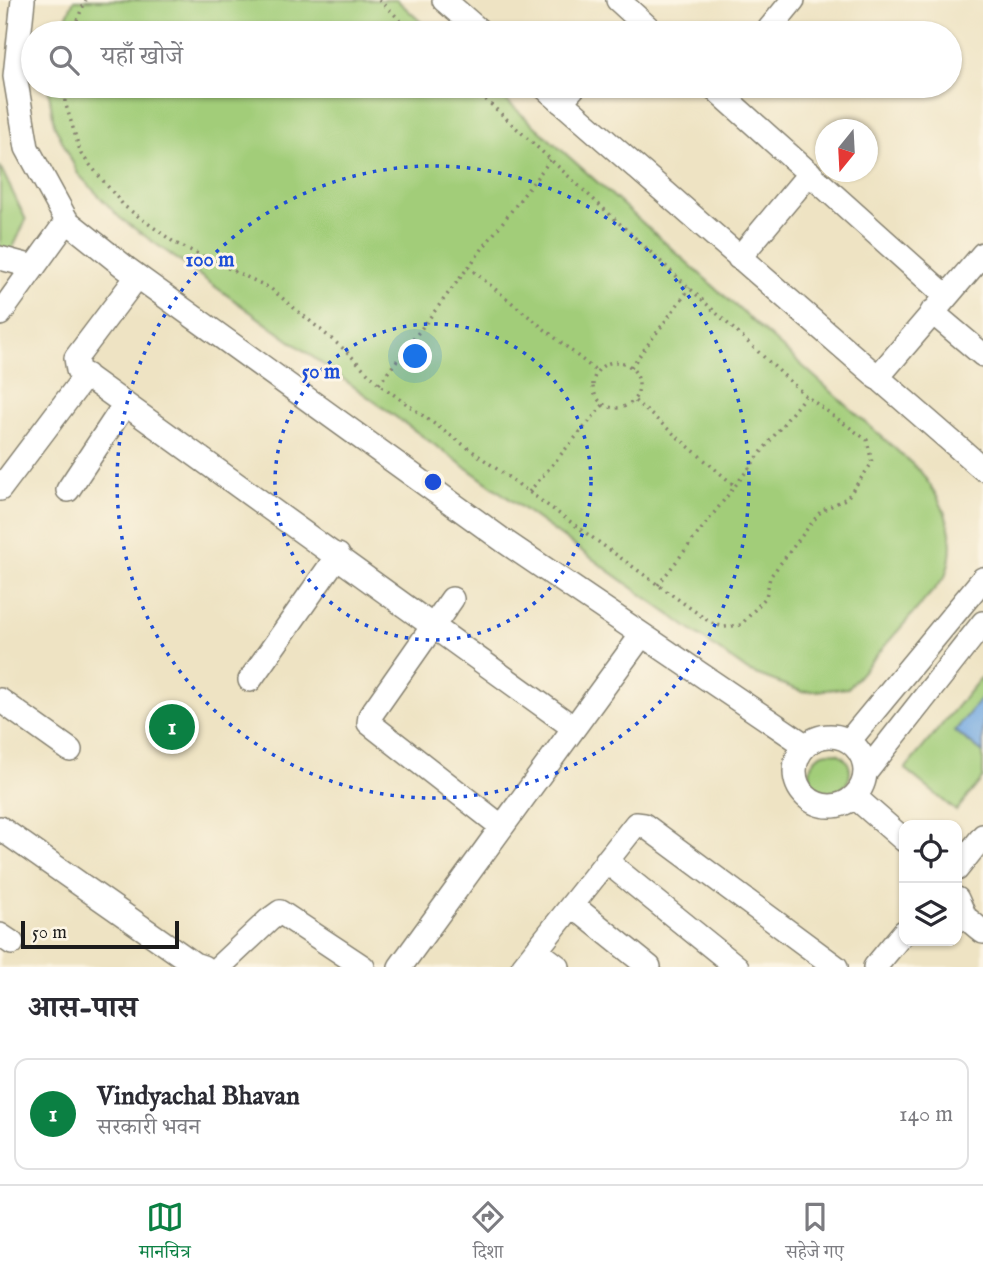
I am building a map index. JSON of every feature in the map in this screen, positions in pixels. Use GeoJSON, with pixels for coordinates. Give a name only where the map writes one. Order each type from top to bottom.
{"type":"FeatureCollection","features":[{"type":"Feature","properties":{"kind":"street"},"geometry":{"type":"LineString","coordinates":[[23,0],[15,76],[27,148],[67,221],[137,276],[641,636],[805,745]]}},
{"type":"Feature","properties":{"kind":"street"},"geometry":{"type":"LineString","coordinates":[[444,0],[468,21]]}},
{"type":"Feature","properties":{"kind":"street"},"geometry":{"type":"LineString","coordinates":[[618,0],[627,21]]}},
{"type":"Feature","properties":{"kind":"street"},"geometry":{"type":"LineString","coordinates":[[776,21],[793,0]]}},
{"type":"Feature","properties":{"kind":"street"},"geometry":{"type":"LineString","coordinates":[[572,98],[739,258],[983,469]]}},
{"type":"Feature","properties":{"kind":"street"},"geometry":{"type":"LineString","coordinates":[[729,98],[810,173],[939,304],[983,355]]}},
{"type":"Feature","properties":{"kind":"street"},"geometry":{"type":"LineString","coordinates":[[739,258],[810,173]]}},
{"type":"Feature","properties":{"kind":"street"},"geometry":{"type":"LineString","coordinates":[[0,314],[67,221]]}},
{"type":"Feature","properties":{"kind":"street"},"geometry":{"type":"LineString","coordinates":[[877,378],[983,254]]}},
{"type":"Feature","properties":{"kind":"street"},"geometry":{"type":"LineString","coordinates":[[0,258],[34,267]]}},
{"type":"Feature","properties":{"kind":"street"},"geometry":{"type":"LineString","coordinates":[[137,276],[76,358],[78,370],[338,555],[574,728]]}},
{"type":"Feature","properties":{"kind":"street"},"geometry":{"type":"LineString","coordinates":[[0,489],[86,376]]}},
{"type":"Feature","properties":{"kind":"street"},"geometry":{"type":"LineString","coordinates":[[68,490],[125,404]]}},
{"type":"Feature","properties":{"kind":"street"},"geometry":{"type":"LineString","coordinates":[[250,680],[338,555]]}},
{"type":"Feature","properties":{"kind":"street"},"geometry":{"type":"LineString","coordinates":[[849,741],[983,579]]}},
{"type":"Feature","properties":{"kind":"street"},"geometry":{"type":"LineString","coordinates":[[452,598],[370,716],[369,723],[502,827]]}},
{"type":"Feature","properties":{"kind":"street"},"geometry":{"type":"LineString","coordinates":[[866,772],[862,754],[849,741],[826,736],[805,745],[794,767],[795,780],[809,800],[832,807],[855,797],[866,772],[983,623]]}},
{"type":"Feature","properties":{"kind":"street"},"geometry":{"type":"LineString","coordinates":[[400,967],[641,636]]}},
{"type":"Feature","properties":{"kind":"street"},"geometry":{"type":"LineString","coordinates":[[0,700],[69,750]]}},
{"type":"Feature","properties":{"kind":"street"},"geometry":{"type":"LineString","coordinates":[[855,797],[899,836]]}},
{"type":"Feature","properties":{"kind":"street"},"geometry":{"type":"LineString","coordinates":[[558,967],[530,959],[636,824],[644,825],[836,967]]}},
{"type":"Feature","properties":{"kind":"street"},"geometry":{"type":"LineString","coordinates":[[0,828],[194,964],[203,967]]}},
{"type":"Feature","properties":{"kind":"street"},"geometry":{"type":"LineString","coordinates":[[962,863],[983,836]]}},
{"type":"Feature","properties":{"kind":"street"},"geometry":{"type":"LineString","coordinates":[[607,860],[737,967]]}},
{"type":"Feature","properties":{"kind":"street"},"geometry":{"type":"LineString","coordinates":[[572,905],[649,967]]}},
{"type":"Feature","properties":{"kind":"street"},"geometry":{"type":"LineString","coordinates":[[962,910],[965,917],[983,932]]}},
{"type":"Feature","properties":{"kind":"street"},"geometry":{"type":"LineString","coordinates":[[219,967],[281,912],[363,967]]}},
{"type":"Feature","properties":{"kind":"street"},"geometry":{"type":"LineString","coordinates":[[875,967],[899,938]]}},
{"type":"Feature","properties":{"kind":"path"},"geometry":{"type":"LineString","coordinates":[[76,21],[86,0]]}},
{"type":"Feature","properties":{"kind":"path"},"geometry":{"type":"LineString","coordinates":[[379,0],[402,21]]}},
{"type":"Feature","properties":{"kind":"path"},"geometry":{"type":"LineString","coordinates":[[65,98],[81,154],[124,206],[175,243],[271,288],[345,350],[379,384],[711,623],[724,627],[741,625],[766,597],[775,570],[821,511],[847,498],[872,463],[866,440],[806,396],[484,98]]}},
{"type":"Feature","properties":{"kind":"path"},"geometry":{"type":"LineString","coordinates":[[379,384],[551,159]]}},
{"type":"Feature","properties":{"kind":"path"},"geometry":{"type":"LineString","coordinates":[[468,267],[596,371]]}},
{"type":"Feature","properties":{"kind":"path"},"geometry":{"type":"LineString","coordinates":[[631,367],[690,288]]}},
{"type":"Feature","properties":{"kind":"path"},"geometry":{"type":"LineString","coordinates":[[621,361],[631,367],[635,369],[640,388],[635,401],[618,409],[604,404],[593,394],[592,383],[596,371],[606,363],[621,361]]}},
{"type":"Feature","properties":{"kind":"path"},"geometry":{"type":"LineString","coordinates":[[658,585],[806,396]]}},
{"type":"Feature","properties":{"kind":"path"},"geometry":{"type":"LineString","coordinates":[[635,401],[735,486]]}},
{"type":"Feature","properties":{"kind":"path"},"geometry":{"type":"LineString","coordinates":[[529,492],[604,404]]}},
{"type":"Feature","properties":{"kind":"green space"},"geometry":{"type":"Polygon","coordinates":[[[74,0],[397,0],[420,21],[64,21],[74,0]]]}},
{"type":"Feature","properties":{"kind":"green space"},"geometry":{"type":"Polygon","coordinates":[[[50,98],[503,98],[920,471],[937,496],[948,521],[951,548],[945,577],[848,688],[803,692],[748,671],[120,218],[78,174],[54,124],[50,98]]]}},
{"type":"Feature","properties":{"kind":"green space"},"geometry":{"type":"Polygon","coordinates":[[[0,166],[26,220],[11,252],[0,267],[0,166]]]}},
{"type":"Feature","properties":{"kind":"green space"},"geometry":{"type":"Polygon","coordinates":[[[983,675],[983,696],[955,731],[983,753],[983,778],[956,811],[905,769],[983,675]]]}},
{"type":"Feature","properties":{"kind":"green space"},"geometry":{"type":"Polygon","coordinates":[[[830,752],[838,753],[844,758],[849,764],[849,780],[844,786],[838,791],[830,792],[822,791],[816,786],[811,780],[810,772],[811,764],[816,758],[822,753],[830,752]]]}},
{"type":"Feature","properties":{"kind":"water"},"geometry":{"type":"Polygon","coordinates":[[[983,696],[983,753],[955,731],[983,696]]]}},
{"type":"Feature","properties":{"kind":"place","name":"Vindyachal Bhavan"},"geometry":{"type":"Point","coordinates":[172,727]}}]}
